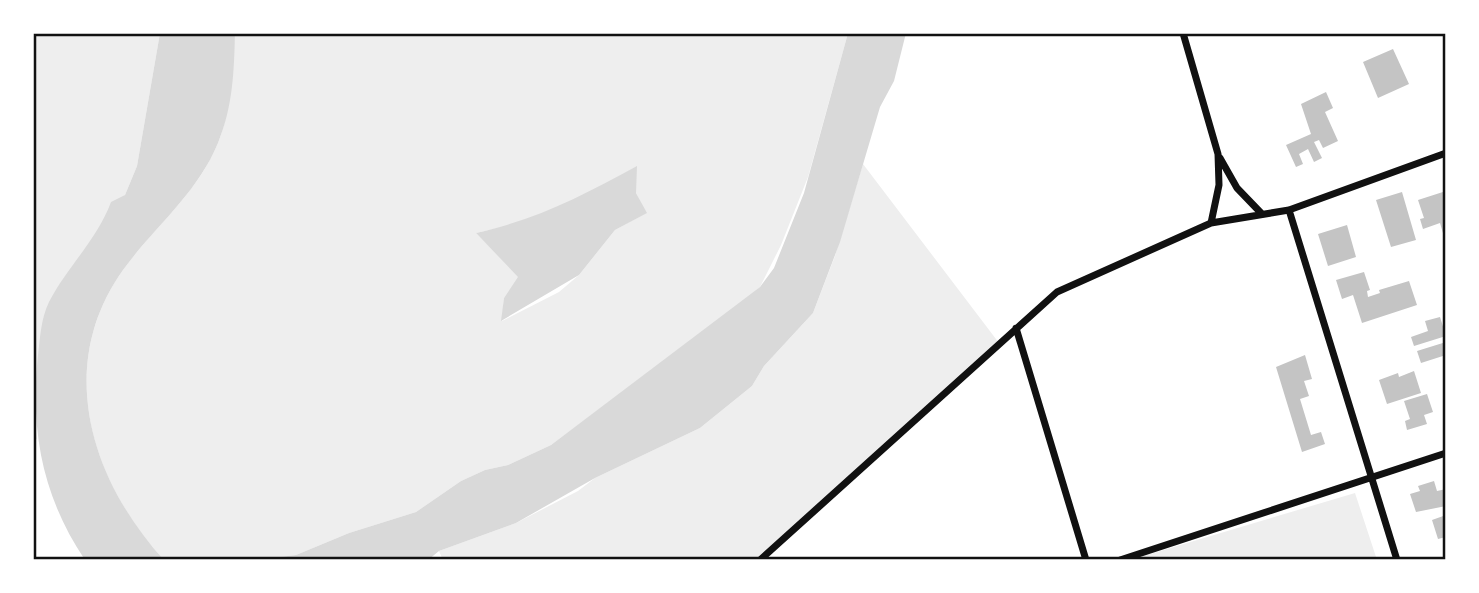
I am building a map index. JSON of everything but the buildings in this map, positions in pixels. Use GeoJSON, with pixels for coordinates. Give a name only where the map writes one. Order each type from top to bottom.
{"type":"FeatureCollection","features":[{"type":"Feature","properties":{"kind":"street"},"geometry":{"type":"LineString","coordinates":[[1183,33],[1218,154],[1237,188],[1262,214]]}},
{"type":"Feature","properties":{"kind":"street"},"geometry":{"type":"LineString","coordinates":[[760,560],[1057,292],[1210,223],[1289,210],[1446,153]]}},
{"type":"Feature","properties":{"kind":"street"},"geometry":{"type":"LineString","coordinates":[[1210,223],[1219,185],[1218,154]]}},
{"type":"Feature","properties":{"kind":"street"},"geometry":{"type":"LineString","coordinates":[[1289,210],[1397,560]]}},
{"type":"Feature","properties":{"kind":"street"},"geometry":{"type":"LineString","coordinates":[[1016,328],[1086,560]]}},
{"type":"Feature","properties":{"kind":"street"},"geometry":{"type":"LineString","coordinates":[[1120,560],[1446,453]]}},
{"type":"Feature","properties":{"kind":"shaded area"},"geometry":{"type":"Polygon","coordinates":[[[33,33],[160,33],[137,166],[125,195],[60,284],[34,416],[37,439],[33,441],[33,33]]]}},
{"type":"Feature","properties":{"kind":"shaded area"},"geometry":{"type":"Polygon","coordinates":[[[160,33],[235,33],[232,89],[223,129],[209,161],[187,194],[123,270],[102,306],[90,344],[87,382],[90,420],[101,458],[117,494],[138,528],[164,560],[85,560],[58,512],[42,462],[36,410],[40,335],[46,308],[56,289],[98,229],[111,202],[125,195],[137,166],[160,33]]]}},
{"type":"Feature","properties":{"kind":"shaded area"},"geometry":{"type":"Polygon","coordinates":[[[235,33],[848,33],[808,177],[781,245],[760,287],[738,306],[551,445],[508,465],[485,470],[461,481],[416,512],[349,533],[296,555],[257,560],[164,560],[138,528],[117,494],[101,458],[90,421],[87,382],[90,344],[102,306],[123,270],[199,178],[218,143],[226,117],[235,33]],[[636,167],[571,203],[507,226],[476,233],[519,277],[504,298],[502,321],[559,292],[579,275],[615,230],[646,213],[636,193],[636,167]]]}},
{"type":"Feature","properties":{"kind":"shaded area"},"geometry":{"type":"Polygon","coordinates":[[[848,33],[906,33],[894,81],[880,107],[840,242],[813,313],[764,366],[752,386],[700,428],[595,478],[516,523],[439,551],[428,560],[257,560],[296,555],[349,533],[416,512],[461,481],[485,470],[508,465],[551,445],[760,287],[774,268],[804,193],[848,33]]]}},
{"type":"Feature","properties":{"kind":"shaded area"},"geometry":{"type":"Polygon","coordinates":[[[863,164],[999,343],[760,560],[443,560],[439,551],[516,523],[578,491],[595,478],[700,428],[752,386],[764,366],[813,313],[835,256],[863,164]]]}},
{"type":"Feature","properties":{"kind":"shaded area"},"geometry":{"type":"Polygon","coordinates":[[[637,166],[636,193],[647,213],[615,230],[579,275],[501,321],[504,298],[518,277],[476,233],[520,221],[559,206],[637,166]]]}},
{"type":"Feature","properties":{"kind":"shaded area"},"geometry":{"type":"Polygon","coordinates":[[[1355,493],[1377,560],[1130,560],[1355,493]]]}}]}
